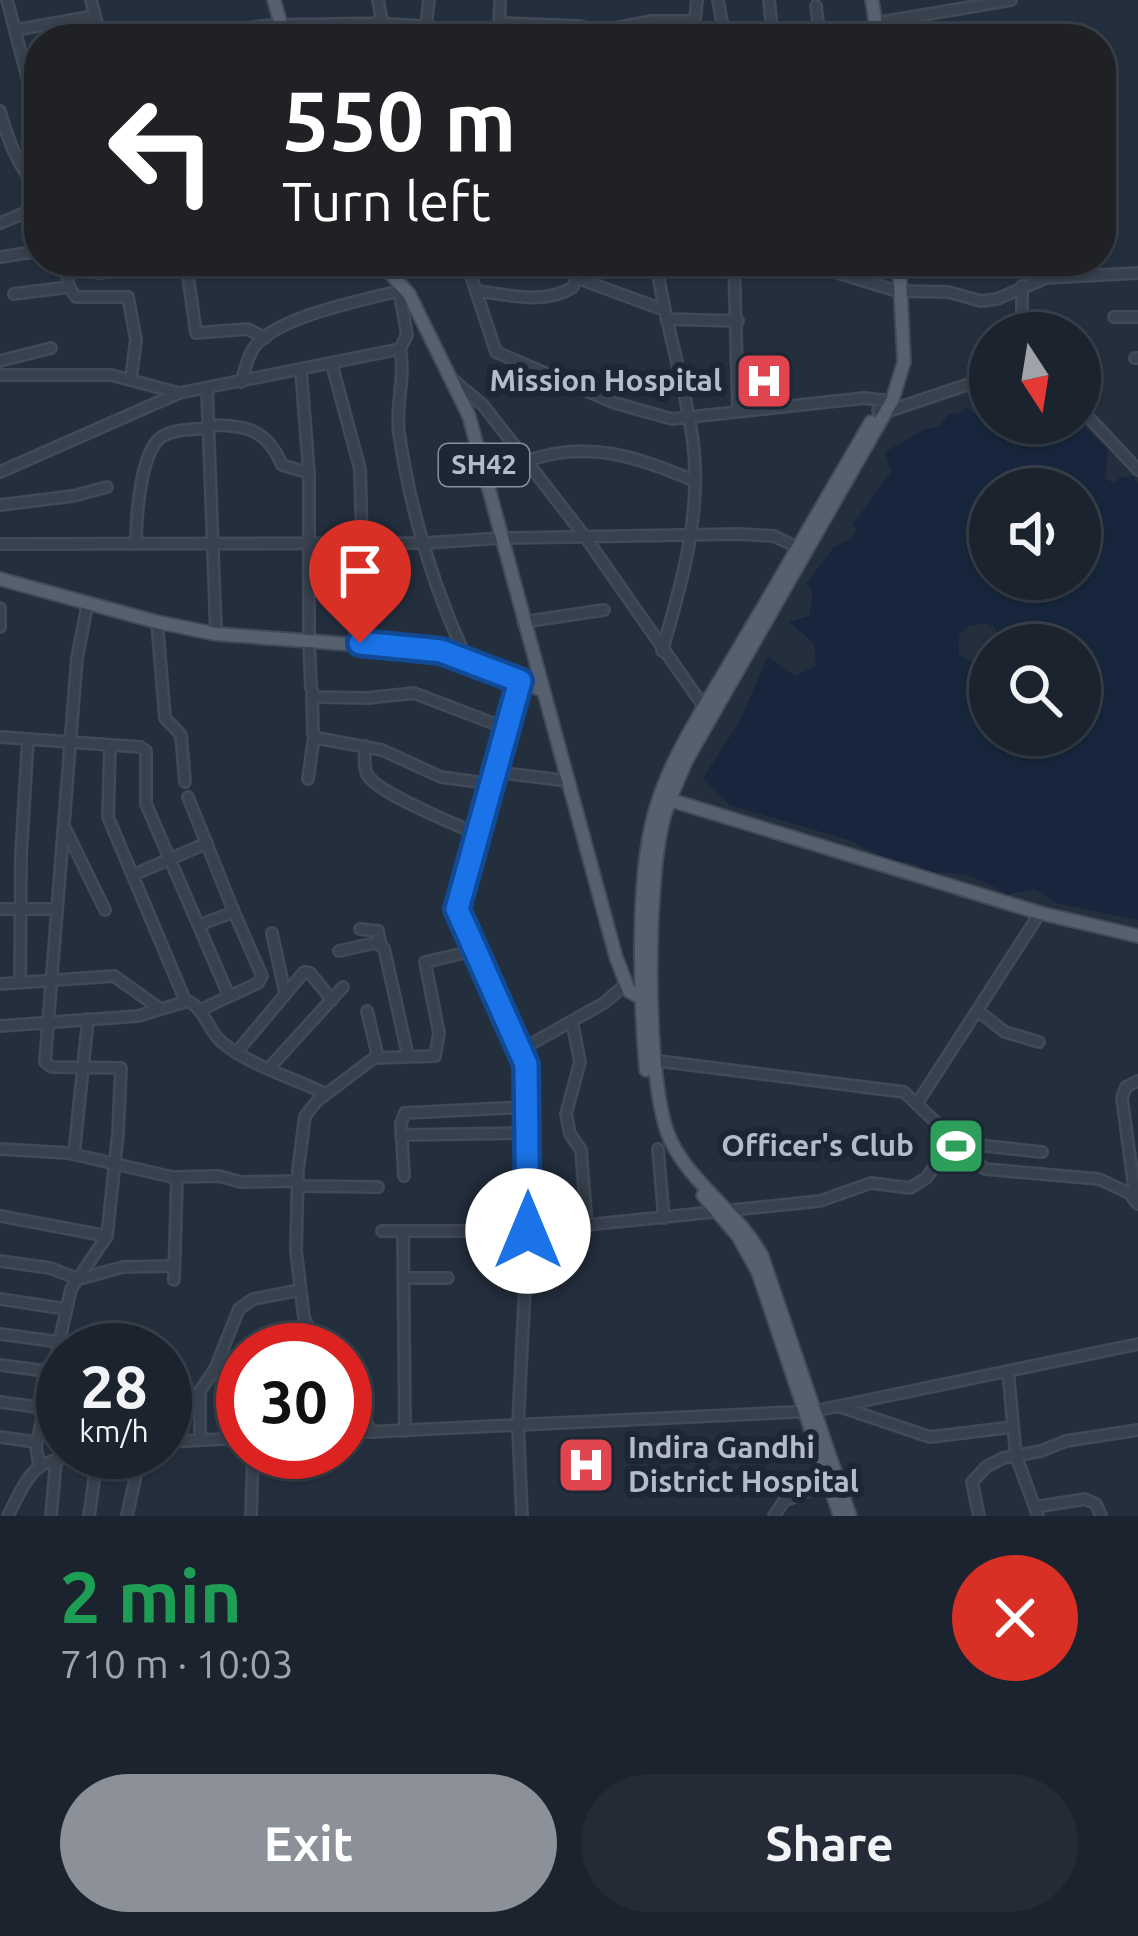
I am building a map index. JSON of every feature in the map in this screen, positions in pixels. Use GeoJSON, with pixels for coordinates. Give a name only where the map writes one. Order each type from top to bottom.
{"type":"FeatureCollection","features":[{"type":"Feature","properties":{"kind":"main road"},"geometry":{"type":"LineString","coordinates":[[274,0],[281,24]]}},
{"type":"Feature","properties":{"kind":"main road"},"geometry":{"type":"LineString","coordinates":[[869,0],[875,23]]}},
{"type":"Feature","properties":{"kind":"main road","name":"SH42"},"geometry":{"type":"LineString","coordinates":[[396,276],[469,416],[542,690]]}},
{"type":"Feature","properties":{"kind":"main road"},"geometry":{"type":"LineString","coordinates":[[665,798],[885,405],[904,362],[897,276]]}},
{"type":"Feature","properties":{"kind":"main road"},"geometry":{"type":"LineString","coordinates":[[802,549],[704,707],[665,798],[647,864],[647,1001],[650,1060],[671,1142],[762,1256],[840,1516]]}},
{"type":"Feature","properties":{"kind":"main road"},"geometry":{"type":"LineString","coordinates":[[1,582],[215,634],[404,646],[466,658],[542,690],[625,985],[647,1001]]}},
{"type":"Feature","properties":{"kind":"main road"},"geometry":{"type":"LineString","coordinates":[[665,798],[1040,913],[1138,936]]}},
{"type":"Feature","properties":{"kind":"main road"},"geometry":{"type":"LineString","coordinates":[[832,1481],[850,1516]]}},
{"type":"Feature","properties":{"kind":"street"},"geometry":{"type":"LineString","coordinates":[[7,0],[24,64]]}},
{"type":"Feature","properties":{"kind":"street"},"geometry":{"type":"LineString","coordinates":[[91,0],[97,24]]}},
{"type":"Feature","properties":{"kind":"street"},"geometry":{"type":"LineString","coordinates":[[378,0],[379,24]]}},
{"type":"Feature","properties":{"kind":"street"},"geometry":{"type":"LineString","coordinates":[[500,0],[502,22],[513,24]]}},
{"type":"Feature","properties":{"kind":"street"},"geometry":{"type":"LineString","coordinates":[[695,24],[697,0]]}},
{"type":"Feature","properties":{"kind":"street"},"geometry":{"type":"LineString","coordinates":[[875,23],[1011,0]]}},
{"type":"Feature","properties":{"kind":"street"},"geometry":{"type":"LineString","coordinates":[[816,6],[818,24]]}},
{"type":"Feature","properties":{"kind":"street"},"geometry":{"type":"LineString","coordinates":[[49,24],[95,16]]}},
{"type":"Feature","properties":{"kind":"street"},"geometry":{"type":"LineString","coordinates":[[643,24],[695,20]]}},
{"type":"Feature","properties":{"kind":"street"},"geometry":{"type":"LineString","coordinates":[[281,24],[415,24]]}},
{"type":"Feature","properties":{"kind":"street"},"geometry":{"type":"LineString","coordinates":[[15,30],[24,28]]}},
{"type":"Feature","properties":{"kind":"street"},"geometry":{"type":"LineString","coordinates":[[0,111],[24,171]]}},
{"type":"Feature","properties":{"kind":"street"},"geometry":{"type":"LineString","coordinates":[[67,276],[69,287],[82,299],[128,297],[136,340],[131,378]]}},
{"type":"Feature","properties":{"kind":"street"},"geometry":{"type":"LineString","coordinates":[[188,276],[196,333],[248,329],[265,338]]}},
{"type":"Feature","properties":{"kind":"street"},"geometry":{"type":"LineString","coordinates":[[472,276],[493,347],[503,357],[648,415],[688,419],[738,411],[885,405],[969,383]]}},
{"type":"Feature","properties":{"kind":"street"},"geometry":{"type":"LineString","coordinates":[[659,276],[688,419],[695,481],[691,536],[662,650]]}},
{"type":"Feature","properties":{"kind":"street"},"geometry":{"type":"LineString","coordinates":[[735,276],[738,411]]}},
{"type":"Feature","properties":{"kind":"street"},"geometry":{"type":"LineString","coordinates":[[850,276],[898,290],[948,292],[981,301],[1059,276]]}},
{"type":"Feature","properties":{"kind":"street"},"geometry":{"type":"LineString","coordinates":[[478,291],[550,297],[570,290],[577,278],[665,314],[738,321]]}},
{"type":"Feature","properties":{"kind":"street"},"geometry":{"type":"LineString","coordinates":[[242,382],[250,353],[265,338],[398,285],[407,335],[400,349],[399,437],[435,584],[466,658]]}},
{"type":"Feature","properties":{"kind":"street"},"geometry":{"type":"LineString","coordinates":[[1022,286],[1022,312]]}},
{"type":"Feature","properties":{"kind":"street"},"geometry":{"type":"LineString","coordinates":[[14,294],[69,287]]}},
{"type":"Feature","properties":{"kind":"street"},"geometry":{"type":"LineString","coordinates":[[1114,317],[1138,317]]}},
{"type":"Feature","properties":{"kind":"street"},"geometry":{"type":"LineString","coordinates":[[0,361],[51,348]]}},
{"type":"Feature","properties":{"kind":"street"},"geometry":{"type":"LineString","coordinates":[[0,472],[179,393],[400,349]]}},
{"type":"Feature","properties":{"kind":"street"},"geometry":{"type":"LineString","coordinates":[[332,365],[359,464],[362,544]]}},
{"type":"Feature","properties":{"kind":"street"},"geometry":{"type":"LineString","coordinates":[[302,371],[309,473],[314,736],[308,779]]}},
{"type":"Feature","properties":{"kind":"street"},"geometry":{"type":"LineString","coordinates":[[0,376],[103,374],[179,393]]}},
{"type":"Feature","properties":{"kind":"street"},"geometry":{"type":"LineString","coordinates":[[452,379],[483,405],[586,538],[704,707]]}},
{"type":"Feature","properties":{"kind":"street"},"geometry":{"type":"LineString","coordinates":[[207,388],[215,634]]}},
{"type":"Feature","properties":{"kind":"street"},"geometry":{"type":"LineString","coordinates":[[136,544],[137,503],[155,444],[172,433],[209,427],[253,431],[274,446],[282,465],[309,473]]}},
{"type":"Feature","properties":{"kind":"street"},"geometry":{"type":"LineString","coordinates":[[1101,431],[1138,470]]}},
{"type":"Feature","properties":{"kind":"street"},"geometry":{"type":"LineString","coordinates":[[526,461],[559,451],[609,451],[695,481]]}},
{"type":"Feature","properties":{"kind":"street"},"geometry":{"type":"LineString","coordinates":[[0,505],[107,487]]}},
{"type":"Feature","properties":{"kind":"street"},"geometry":{"type":"LineString","coordinates":[[0,544],[362,544],[774,536],[802,549]]}},
{"type":"Feature","properties":{"kind":"street"},"geometry":{"type":"LineString","coordinates":[[63,1323],[79,1279],[107,1236],[121,1068],[46,1065],[76,658],[88,602]]}},
{"type":"Feature","properties":{"kind":"street"},"geometry":{"type":"LineString","coordinates":[[0,608],[0,627]]}},
{"type":"Feature","properties":{"kind":"street"},"geometry":{"type":"LineString","coordinates":[[523,622],[604,610]]}},
{"type":"Feature","properties":{"kind":"street"},"geometry":{"type":"LineString","coordinates":[[157,622],[165,718],[181,735],[185,782]]}},
{"type":"Feature","properties":{"kind":"street"},"geometry":{"type":"LineString","coordinates":[[520,681],[457,909],[526,1064]]}},
{"type":"Feature","properties":{"kind":"street"},"geometry":{"type":"LineString","coordinates":[[313,694],[330,699],[414,693],[508,729]]}},
{"type":"Feature","properties":{"kind":"street"},"geometry":{"type":"LineString","coordinates":[[314,736],[365,746],[441,777],[492,784]]}},
{"type":"Feature","properties":{"kind":"street"},"geometry":{"type":"LineString","coordinates":[[0,737],[146,751],[144,799],[229,996]]}},
{"type":"Feature","properties":{"kind":"street"},"geometry":{"type":"LineString","coordinates":[[20,982],[28,739]]}},
{"type":"Feature","properties":{"kind":"street"},"geometry":{"type":"LineString","coordinates":[[110,745],[106,810],[185,1000],[200,1010],[217,1039],[236,1053],[326,1094]]}},
{"type":"Feature","properties":{"kind":"street"},"geometry":{"type":"LineString","coordinates":[[365,746],[365,768],[373,782],[477,834]]}},
{"type":"Feature","properties":{"kind":"street"},"geometry":{"type":"LineString","coordinates":[[496,772],[569,782]]}},
{"type":"Feature","properties":{"kind":"street"},"geometry":{"type":"LineString","coordinates":[[188,797],[262,976],[258,983],[200,1010]]}},
{"type":"Feature","properties":{"kind":"street"},"geometry":{"type":"LineString","coordinates":[[63,823],[105,910]]}},
{"type":"Feature","properties":{"kind":"street"},"geometry":{"type":"LineString","coordinates":[[133,875],[207,843]]}},
{"type":"Feature","properties":{"kind":"street"},"geometry":{"type":"LineString","coordinates":[[0,909],[56,909]]}},
{"type":"Feature","properties":{"kind":"street"},"geometry":{"type":"LineString","coordinates":[[199,925],[234,912]]}},
{"type":"Feature","properties":{"kind":"street"},"geometry":{"type":"LineString","coordinates":[[918,1102],[1040,913]]}},
{"type":"Feature","properties":{"kind":"street"},"geometry":{"type":"LineString","coordinates":[[360,929],[378,931],[387,953],[407,1056]]}},
{"type":"Feature","properties":{"kind":"street"},"geometry":{"type":"LineString","coordinates":[[272,933],[285,992]]}},
{"type":"Feature","properties":{"kind":"street"},"geometry":{"type":"LineString","coordinates":[[339,951],[381,945]]}},
{"type":"Feature","properties":{"kind":"street"},"geometry":{"type":"LineString","coordinates":[[306,1323],[300,1290],[298,1184],[305,1116],[326,1094],[378,1057],[431,1057],[440,1047],[425,962],[473,951]]}},
{"type":"Feature","properties":{"kind":"street"},"geometry":{"type":"LineString","coordinates":[[236,1053],[285,992],[308,972],[332,1000]]}},
{"type":"Feature","properties":{"kind":"street"},"geometry":{"type":"LineString","coordinates":[[0,983],[115,976],[159,1008]]}},
{"type":"Feature","properties":{"kind":"street"},"geometry":{"type":"LineString","coordinates":[[522,1516],[518,1425],[528,1231],[526,1064],[531,1043],[610,999],[625,985]]}},
{"type":"Feature","properties":{"kind":"street"},"geometry":{"type":"LineString","coordinates":[[270,1066],[343,987]]}},
{"type":"Feature","properties":{"kind":"street"},"geometry":{"type":"LineString","coordinates":[[0,1026],[138,1016],[185,1000]]}},
{"type":"Feature","properties":{"kind":"street"},"geometry":{"type":"LineString","coordinates":[[978,1011],[1005,1032],[1039,1042]]}},
{"type":"Feature","properties":{"kind":"street"},"geometry":{"type":"LineString","coordinates":[[367,1012],[378,1057]]}},
{"type":"Feature","properties":{"kind":"street"},"geometry":{"type":"LineString","coordinates":[[74,1154],[88,1019]]}},
{"type":"Feature","properties":{"kind":"street"},"geometry":{"type":"LineString","coordinates":[[572,1021],[580,1062],[566,1114],[570,1134],[581,1150],[587,1225]]}},
{"type":"Feature","properties":{"kind":"street"},"geometry":{"type":"LineString","coordinates":[[650,1060],[891,1089],[918,1102],[985,1169],[1099,1179],[1129,1193],[1137,1203]]}},
{"type":"Feature","properties":{"kind":"street"},"geometry":{"type":"LineString","coordinates":[[1137,1203],[1122,1098],[1126,1087],[1138,1081]]}},
{"type":"Feature","properties":{"kind":"street"},"geometry":{"type":"LineString","coordinates":[[404,1176],[401,1118],[410,1111],[526,1107]]}},
{"type":"Feature","properties":{"kind":"street"},"geometry":{"type":"LineString","coordinates":[[401,1135],[527,1133]]}},
{"type":"Feature","properties":{"kind":"street"},"geometry":{"type":"LineString","coordinates":[[382,1232],[528,1231],[820,1201],[871,1183],[910,1188],[926,1178],[957,1142]]}},
{"type":"Feature","properties":{"kind":"street"},"geometry":{"type":"LineString","coordinates":[[957,1142],[1042,1152]]}},
{"type":"Feature","properties":{"kind":"street"},"geometry":{"type":"LineString","coordinates":[[0,1149],[74,1154],[177,1177],[377,1187]]}},
{"type":"Feature","properties":{"kind":"street"},"geometry":{"type":"LineString","coordinates":[[658,1149],[664,1218]]}},
{"type":"Feature","properties":{"kind":"street"},"geometry":{"type":"LineString","coordinates":[[174,1280],[177,1177]]}},
{"type":"Feature","properties":{"kind":"street"},"geometry":{"type":"LineString","coordinates":[[0,1216],[107,1236]]}},
{"type":"Feature","properties":{"kind":"street"},"geometry":{"type":"LineString","coordinates":[[403,1231],[404,1431]]}},
{"type":"Feature","properties":{"kind":"street"},"geometry":{"type":"LineString","coordinates":[[0,1261],[50,1268],[79,1279],[123,1267],[175,1266]]}},
{"type":"Feature","properties":{"kind":"street"},"geometry":{"type":"LineString","coordinates":[[403,1278],[448,1278]]}},
{"type":"Feature","properties":{"kind":"street"},"geometry":{"type":"LineString","coordinates":[[200,1440],[200,1391],[215,1369],[239,1309],[253,1299],[300,1290]]}},
{"type":"Feature","properties":{"kind":"street"},"geometry":{"type":"LineString","coordinates":[[0,1299],[66,1309]]}},
{"type":"Feature","properties":{"kind":"street"},"geometry":{"type":"LineString","coordinates":[[372,1432],[810,1411],[1136,1345],[1138,1329]]}},
{"type":"Feature","properties":{"kind":"street"},"geometry":{"type":"LineString","coordinates":[[0,1334],[36,1339]]}},
{"type":"Feature","properties":{"kind":"street"},"geometry":{"type":"LineString","coordinates":[[0,1364],[36,1369]]}},
{"type":"Feature","properties":{"kind":"street"},"geometry":{"type":"LineString","coordinates":[[1008,1371],[1016,1456],[1037,1512],[1085,1499],[1096,1504],[1100,1516]]}},
{"type":"Feature","properties":{"kind":"street"},"geometry":{"type":"LineString","coordinates":[[0,1402],[36,1407]]}},
{"type":"Feature","properties":{"kind":"street"},"geometry":{"type":"LineString","coordinates":[[838,1406],[930,1437],[1013,1426]]}},
{"type":"Feature","properties":{"kind":"street"},"geometry":{"type":"LineString","coordinates":[[979,1516],[974,1478],[997,1460],[1066,1441],[1138,1430]]}},
{"type":"Feature","properties":{"kind":"street"},"geometry":{"type":"LineString","coordinates":[[0,1437],[36,1442]]}},
{"type":"Feature","properties":{"kind":"street"},"geometry":{"type":"LineString","coordinates":[[192,1440],[216,1439]]}},
{"type":"Feature","properties":{"kind":"street"},"geometry":{"type":"LineString","coordinates":[[8,1516],[27,1475],[36,1468]]}},
{"type":"Feature","properties":{"kind":"street"},"geometry":{"type":"LineString","coordinates":[[51,1516],[54,1479]]}},
{"type":"Feature","properties":{"kind":"street"},"geometry":{"type":"LineString","coordinates":[[89,1516],[95,1479]]}},
{"type":"Feature","properties":{"kind":"street"},"geometry":{"type":"LineString","coordinates":[[127,1516],[135,1479]]}},
{"type":"Feature","properties":{"kind":"street"},"geometry":{"type":"LineString","coordinates":[[251,1516],[252,1479]]}},
{"type":"Feature","properties":{"kind":"street"},"geometry":{"type":"LineString","coordinates":[[774,1516],[778,1504],[832,1481]]}},
{"type":"Feature","properties":{"kind":"water"},"geometry":{"type":"Polygon","coordinates":[[[969,410],[969,444],[1101,442],[1108,449],[1105,478],[1113,483],[1133,476],[1138,483],[1138,920],[1056,903],[1034,889],[1007,895],[969,876],[927,875],[915,863],[887,860],[852,841],[730,805],[703,778],[740,721],[768,656],[795,676],[816,666],[814,643],[789,622],[809,616],[813,592],[807,583],[834,547],[851,539],[857,531],[853,524],[891,472],[885,452],[923,430],[940,426],[948,415],[969,410]]]}},
{"type":"Feature","properties":{"kind":"place","name":"Mission Hospital"},"geometry":{"type":"Point","coordinates":[764,381]}},
{"type":"Feature","properties":{"kind":"place","name":"Officer's Club"},"geometry":{"type":"Point","coordinates":[956,1146]}},
{"type":"Feature","properties":{"kind":"place","name":"Indira Gandhi District Hospital"},"geometry":{"type":"Point","coordinates":[586,1465]}},
{"type":"Feature","properties":{"kind":"route"},"geometry":{"type":"LineString","coordinates":[[360,643],[441,651],[520,681],[457,909],[526,1064],[528,1231]]}}]}
